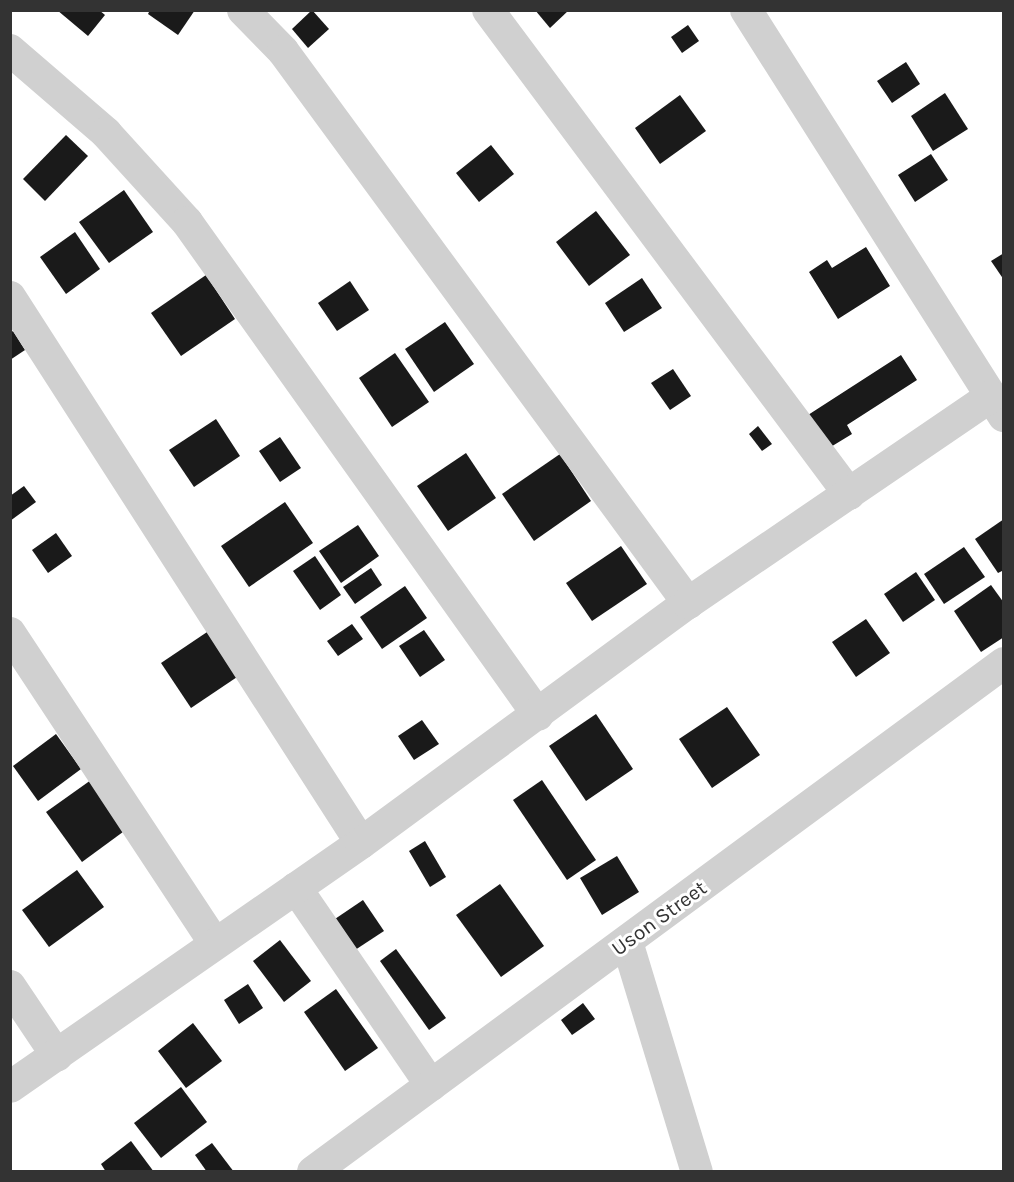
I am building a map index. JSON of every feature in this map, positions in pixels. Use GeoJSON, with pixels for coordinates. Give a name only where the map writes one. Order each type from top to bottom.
{"type":"FeatureCollection","features":[{"type":"Feature","properties":{"kind":"street"},"geometry":{"type":"LineString","coordinates":[[243,10],[283,51],[688,603]]}},
{"type":"Feature","properties":{"kind":"street"},"geometry":{"type":"LineString","coordinates":[[488,10],[849,494]]}},
{"type":"Feature","properties":{"kind":"street"},"geometry":{"type":"LineString","coordinates":[[10,1087],[361,843],[688,603],[849,494],[997,406],[746,10]]}},
{"type":"Feature","properties":{"kind":"street"},"geometry":{"type":"LineString","coordinates":[[10,50],[106,133],[187,222],[538,715]]}},
{"type":"Feature","properties":{"kind":"street"},"geometry":{"type":"LineString","coordinates":[[10,297],[361,843]]}},
{"type":"Feature","properties":{"kind":"street"},"geometry":{"type":"LineString","coordinates":[[10,633],[214,944]]}},
{"type":"Feature","properties":{"kind":"street","name":"Uson Street"},"geometry":{"type":"LineString","coordinates":[[313,1172],[1004,663]]}},
{"type":"Feature","properties":{"kind":"street"},"geometry":{"type":"LineString","coordinates":[[296,888],[432,1085]]}},
{"type":"Feature","properties":{"kind":"street"},"geometry":{"type":"LineString","coordinates":[[627,942],[697,1172]]}},
{"type":"Feature","properties":{"kind":"street"},"geometry":{"type":"LineString","coordinates":[[10,986],[57,1056]]}},
{"type":"Feature","properties":{"kind":"building"},"geometry":{"type":"Polygon","coordinates":[[[57,10],[99,10],[105,15],[88,36],[57,10]]]}},
{"type":"Feature","properties":{"kind":"building"},"geometry":{"type":"Polygon","coordinates":[[[150,10],[195,10],[178,35],[148,14],[150,10]]]}},
{"type":"Feature","properties":{"kind":"building"},"geometry":{"type":"Polygon","coordinates":[[[312,10],[329,29],[308,48],[292,29],[312,10]]]}},
{"type":"Feature","properties":{"kind":"building"},"geometry":{"type":"Polygon","coordinates":[[[535,10],[569,10],[550,28],[535,10]]]}},
{"type":"Feature","properties":{"kind":"building"},"geometry":{"type":"Polygon","coordinates":[[[688,25],[699,41],[682,53],[671,37],[688,25]]]}},
{"type":"Feature","properties":{"kind":"building"},"geometry":{"type":"Polygon","coordinates":[[[906,62],[920,84],[892,103],[877,81],[906,62]]]}},
{"type":"Feature","properties":{"kind":"building"},"geometry":{"type":"Polygon","coordinates":[[[945,93],[968,129],[933,151],[911,116],[945,93]]]}},
{"type":"Feature","properties":{"kind":"building"},"geometry":{"type":"Polygon","coordinates":[[[680,95],[706,131],[660,164],[635,128],[680,95]]]}},
{"type":"Feature","properties":{"kind":"building"},"geometry":{"type":"Polygon","coordinates":[[[66,135],[88,156],[45,201],[23,179],[66,135]]]}},
{"type":"Feature","properties":{"kind":"building"},"geometry":{"type":"Polygon","coordinates":[[[491,145],[514,174],[479,202],[456,173],[491,145]]]}},
{"type":"Feature","properties":{"kind":"building"},"geometry":{"type":"Polygon","coordinates":[[[931,154],[948,180],[915,202],[898,175],[931,154]]]}},
{"type":"Feature","properties":{"kind":"building"},"geometry":{"type":"Polygon","coordinates":[[[124,190],[153,232],[109,263],[79,222],[124,190]]]}},
{"type":"Feature","properties":{"kind":"building"},"geometry":{"type":"Polygon","coordinates":[[[596,211],[630,255],[589,286],[556,242],[596,211]]]}},
{"type":"Feature","properties":{"kind":"building"},"geometry":{"type":"Polygon","coordinates":[[[75,232],[100,269],[66,294],[40,257],[75,232]]]}},
{"type":"Feature","properties":{"kind":"building"},"geometry":{"type":"Polygon","coordinates":[[[866,247],[890,286],[838,319],[809,272],[827,260],[832,268],[866,247]]]}},
{"type":"Feature","properties":{"kind":"building"},"geometry":{"type":"Polygon","coordinates":[[[1004,253],[1004,280],[991,261],[1004,253]]]}},
{"type":"Feature","properties":{"kind":"building"},"geometry":{"type":"Polygon","coordinates":[[[206,275],[235,319],[181,356],[151,313],[206,275]]]}},
{"type":"Feature","properties":{"kind":"building"},"geometry":{"type":"Polygon","coordinates":[[[642,278],[662,308],[624,332],[605,303],[642,278]]]}},
{"type":"Feature","properties":{"kind":"building"},"geometry":{"type":"Polygon","coordinates":[[[350,281],[369,310],[337,331],[318,303],[350,281]]]}},
{"type":"Feature","properties":{"kind":"building"},"geometry":{"type":"Polygon","coordinates":[[[445,322],[474,364],[434,392],[405,349],[445,322]]]}},
{"type":"Feature","properties":{"kind":"building"},"geometry":{"type":"Polygon","coordinates":[[[13,331],[25,350],[10,360],[10,333],[13,331]]]}},
{"type":"Feature","properties":{"kind":"building"},"geometry":{"type":"Polygon","coordinates":[[[395,353],[429,402],[392,427],[359,378],[395,353]]]}},
{"type":"Feature","properties":{"kind":"building"},"geometry":{"type":"Polygon","coordinates":[[[901,355],[917,380],[847,425],[852,434],[829,448],[808,415],[901,355]]]}},
{"type":"Feature","properties":{"kind":"building"},"geometry":{"type":"Polygon","coordinates":[[[673,369],[691,396],[670,410],[651,383],[673,369]]]}},
{"type":"Feature","properties":{"kind":"building"},"geometry":{"type":"Polygon","coordinates":[[[216,419],[240,456],[194,487],[169,450],[216,419]]]}},
{"type":"Feature","properties":{"kind":"building"},"geometry":{"type":"Polygon","coordinates":[[[758,426],[772,444],[762,451],[749,434],[758,426]]]}},
{"type":"Feature","properties":{"kind":"building"},"geometry":{"type":"Polygon","coordinates":[[[280,437],[301,468],[280,482],[259,451],[280,437]]]}},
{"type":"Feature","properties":{"kind":"building"},"geometry":{"type":"Polygon","coordinates":[[[466,453],[496,498],[448,531],[417,486],[466,453]]]}},
{"type":"Feature","properties":{"kind":"building"},"geometry":{"type":"Polygon","coordinates":[[[560,454],[591,501],[534,541],[502,494],[560,454]]]}},
{"type":"Feature","properties":{"kind":"building"},"geometry":{"type":"Polygon","coordinates":[[[24,486],[36,502],[10,521],[10,496],[24,486]]]}},
{"type":"Feature","properties":{"kind":"building"},"geometry":{"type":"Polygon","coordinates":[[[285,502],[313,543],[249,587],[221,546],[285,502]]]}},
{"type":"Feature","properties":{"kind":"building"},"geometry":{"type":"Polygon","coordinates":[[[1004,519],[1004,570],[998,573],[975,539],[1004,519]]]}},
{"type":"Feature","properties":{"kind":"building"},"geometry":{"type":"Polygon","coordinates":[[[358,525],[379,556],[341,583],[319,551],[358,525]]]}},
{"type":"Feature","properties":{"kind":"building"},"geometry":{"type":"Polygon","coordinates":[[[56,533],[72,556],[48,573],[32,550],[56,533]]]}},
{"type":"Feature","properties":{"kind":"building"},"geometry":{"type":"Polygon","coordinates":[[[621,546],[647,584],[592,621],[566,583],[621,546]]]}},
{"type":"Feature","properties":{"kind":"building"},"geometry":{"type":"Polygon","coordinates":[[[964,547],[985,577],[944,604],[924,574],[964,547]]]}},
{"type":"Feature","properties":{"kind":"building"},"geometry":{"type":"Polygon","coordinates":[[[315,556],[341,595],[320,610],[293,571],[315,556]]]}},
{"type":"Feature","properties":{"kind":"building"},"geometry":{"type":"Polygon","coordinates":[[[371,568],[382,585],[355,604],[343,587],[371,568]]]}},
{"type":"Feature","properties":{"kind":"building"},"geometry":{"type":"Polygon","coordinates":[[[916,572],[935,600],[903,622],[884,594],[916,572]]]}},
{"type":"Feature","properties":{"kind":"building"},"geometry":{"type":"Polygon","coordinates":[[[991,585],[1004,603],[1004,637],[981,652],[954,611],[991,585]]]}},
{"type":"Feature","properties":{"kind":"building"},"geometry":{"type":"Polygon","coordinates":[[[405,586],[427,618],[382,649],[360,617],[405,586]]]}},
{"type":"Feature","properties":{"kind":"building"},"geometry":{"type":"Polygon","coordinates":[[[866,619],[890,653],[856,677],[832,642],[866,619]]]}},
{"type":"Feature","properties":{"kind":"building"},"geometry":{"type":"Polygon","coordinates":[[[219,624],[249,669],[191,708],[161,663],[219,624]]]}},
{"type":"Feature","properties":{"kind":"building"},"geometry":{"type":"Polygon","coordinates":[[[352,624],[363,639],[338,656],[327,641],[352,624]]]}},
{"type":"Feature","properties":{"kind":"building"},"geometry":{"type":"Polygon","coordinates":[[[424,630],[445,660],[420,677],[399,646],[424,630]]]}},
{"type":"Feature","properties":{"kind":"building"},"geometry":{"type":"Polygon","coordinates":[[[727,707],[760,755],[712,788],[679,739],[727,707]]]}},
{"type":"Feature","properties":{"kind":"building"},"geometry":{"type":"Polygon","coordinates":[[[596,714],[633,769],[586,801],[549,746],[596,714]]]}},
{"type":"Feature","properties":{"kind":"building"},"geometry":{"type":"Polygon","coordinates":[[[422,720],[439,744],[414,760],[398,736],[422,720]]]}},
{"type":"Feature","properties":{"kind":"building"},"geometry":{"type":"Polygon","coordinates":[[[56,734],[81,769],[38,801],[13,766],[56,734]]]}},
{"type":"Feature","properties":{"kind":"building"},"geometry":{"type":"Polygon","coordinates":[[[91,780],[127,829],[82,862],[46,812],[91,780]]]}},
{"type":"Feature","properties":{"kind":"building"},"geometry":{"type":"Polygon","coordinates":[[[542,780],[596,860],[567,880],[513,800],[542,780]]]}},
{"type":"Feature","properties":{"kind":"building"},"geometry":{"type":"Polygon","coordinates":[[[425,841],[446,877],[430,887],[409,851],[425,841]]]}},
{"type":"Feature","properties":{"kind":"building"},"geometry":{"type":"Polygon","coordinates":[[[617,856],[639,892],[602,915],[580,878],[617,856]]]}},
{"type":"Feature","properties":{"kind":"building"},"geometry":{"type":"Polygon","coordinates":[[[77,870],[104,907],[49,947],[22,910],[77,870]]]}},
{"type":"Feature","properties":{"kind":"building"},"geometry":{"type":"Polygon","coordinates":[[[500,884],[544,946],[501,977],[456,915],[500,884]]]}},
{"type":"Feature","properties":{"kind":"building"},"geometry":{"type":"Polygon","coordinates":[[[363,900],[384,931],[352,952],[332,921],[363,900]]]}},
{"type":"Feature","properties":{"kind":"building"},"geometry":{"type":"Polygon","coordinates":[[[280,940],[311,981],[284,1002],[253,961],[280,940]]]}},
{"type":"Feature","properties":{"kind":"building"},"geometry":{"type":"Polygon","coordinates":[[[396,949],[446,1018],[429,1030],[380,961],[396,949]]]}},
{"type":"Feature","properties":{"kind":"building"},"geometry":{"type":"Polygon","coordinates":[[[248,984],[263,1008],[239,1024],[224,1000],[248,984]]]}},
{"type":"Feature","properties":{"kind":"building"},"geometry":{"type":"Polygon","coordinates":[[[336,989],[378,1048],[345,1071],[304,1012],[336,989]]]}},
{"type":"Feature","properties":{"kind":"building"},"geometry":{"type":"Polygon","coordinates":[[[583,1003],[595,1019],[572,1035],[561,1020],[583,1003]]]}},
{"type":"Feature","properties":{"kind":"building"},"geometry":{"type":"Polygon","coordinates":[[[193,1023],[222,1061],[186,1088],[158,1051],[193,1023]]]}},
{"type":"Feature","properties":{"kind":"building"},"geometry":{"type":"Polygon","coordinates":[[[181,1087],[207,1122],[161,1158],[134,1123],[181,1087]]]}},
{"type":"Feature","properties":{"kind":"building"},"geometry":{"type":"Polygon","coordinates":[[[131,1141],[154,1172],[106,1172],[101,1164],[131,1141]]]}},
{"type":"Feature","properties":{"kind":"building"},"geometry":{"type":"Polygon","coordinates":[[[212,1143],[234,1172],[207,1172],[195,1155],[212,1143]]]}}]}
